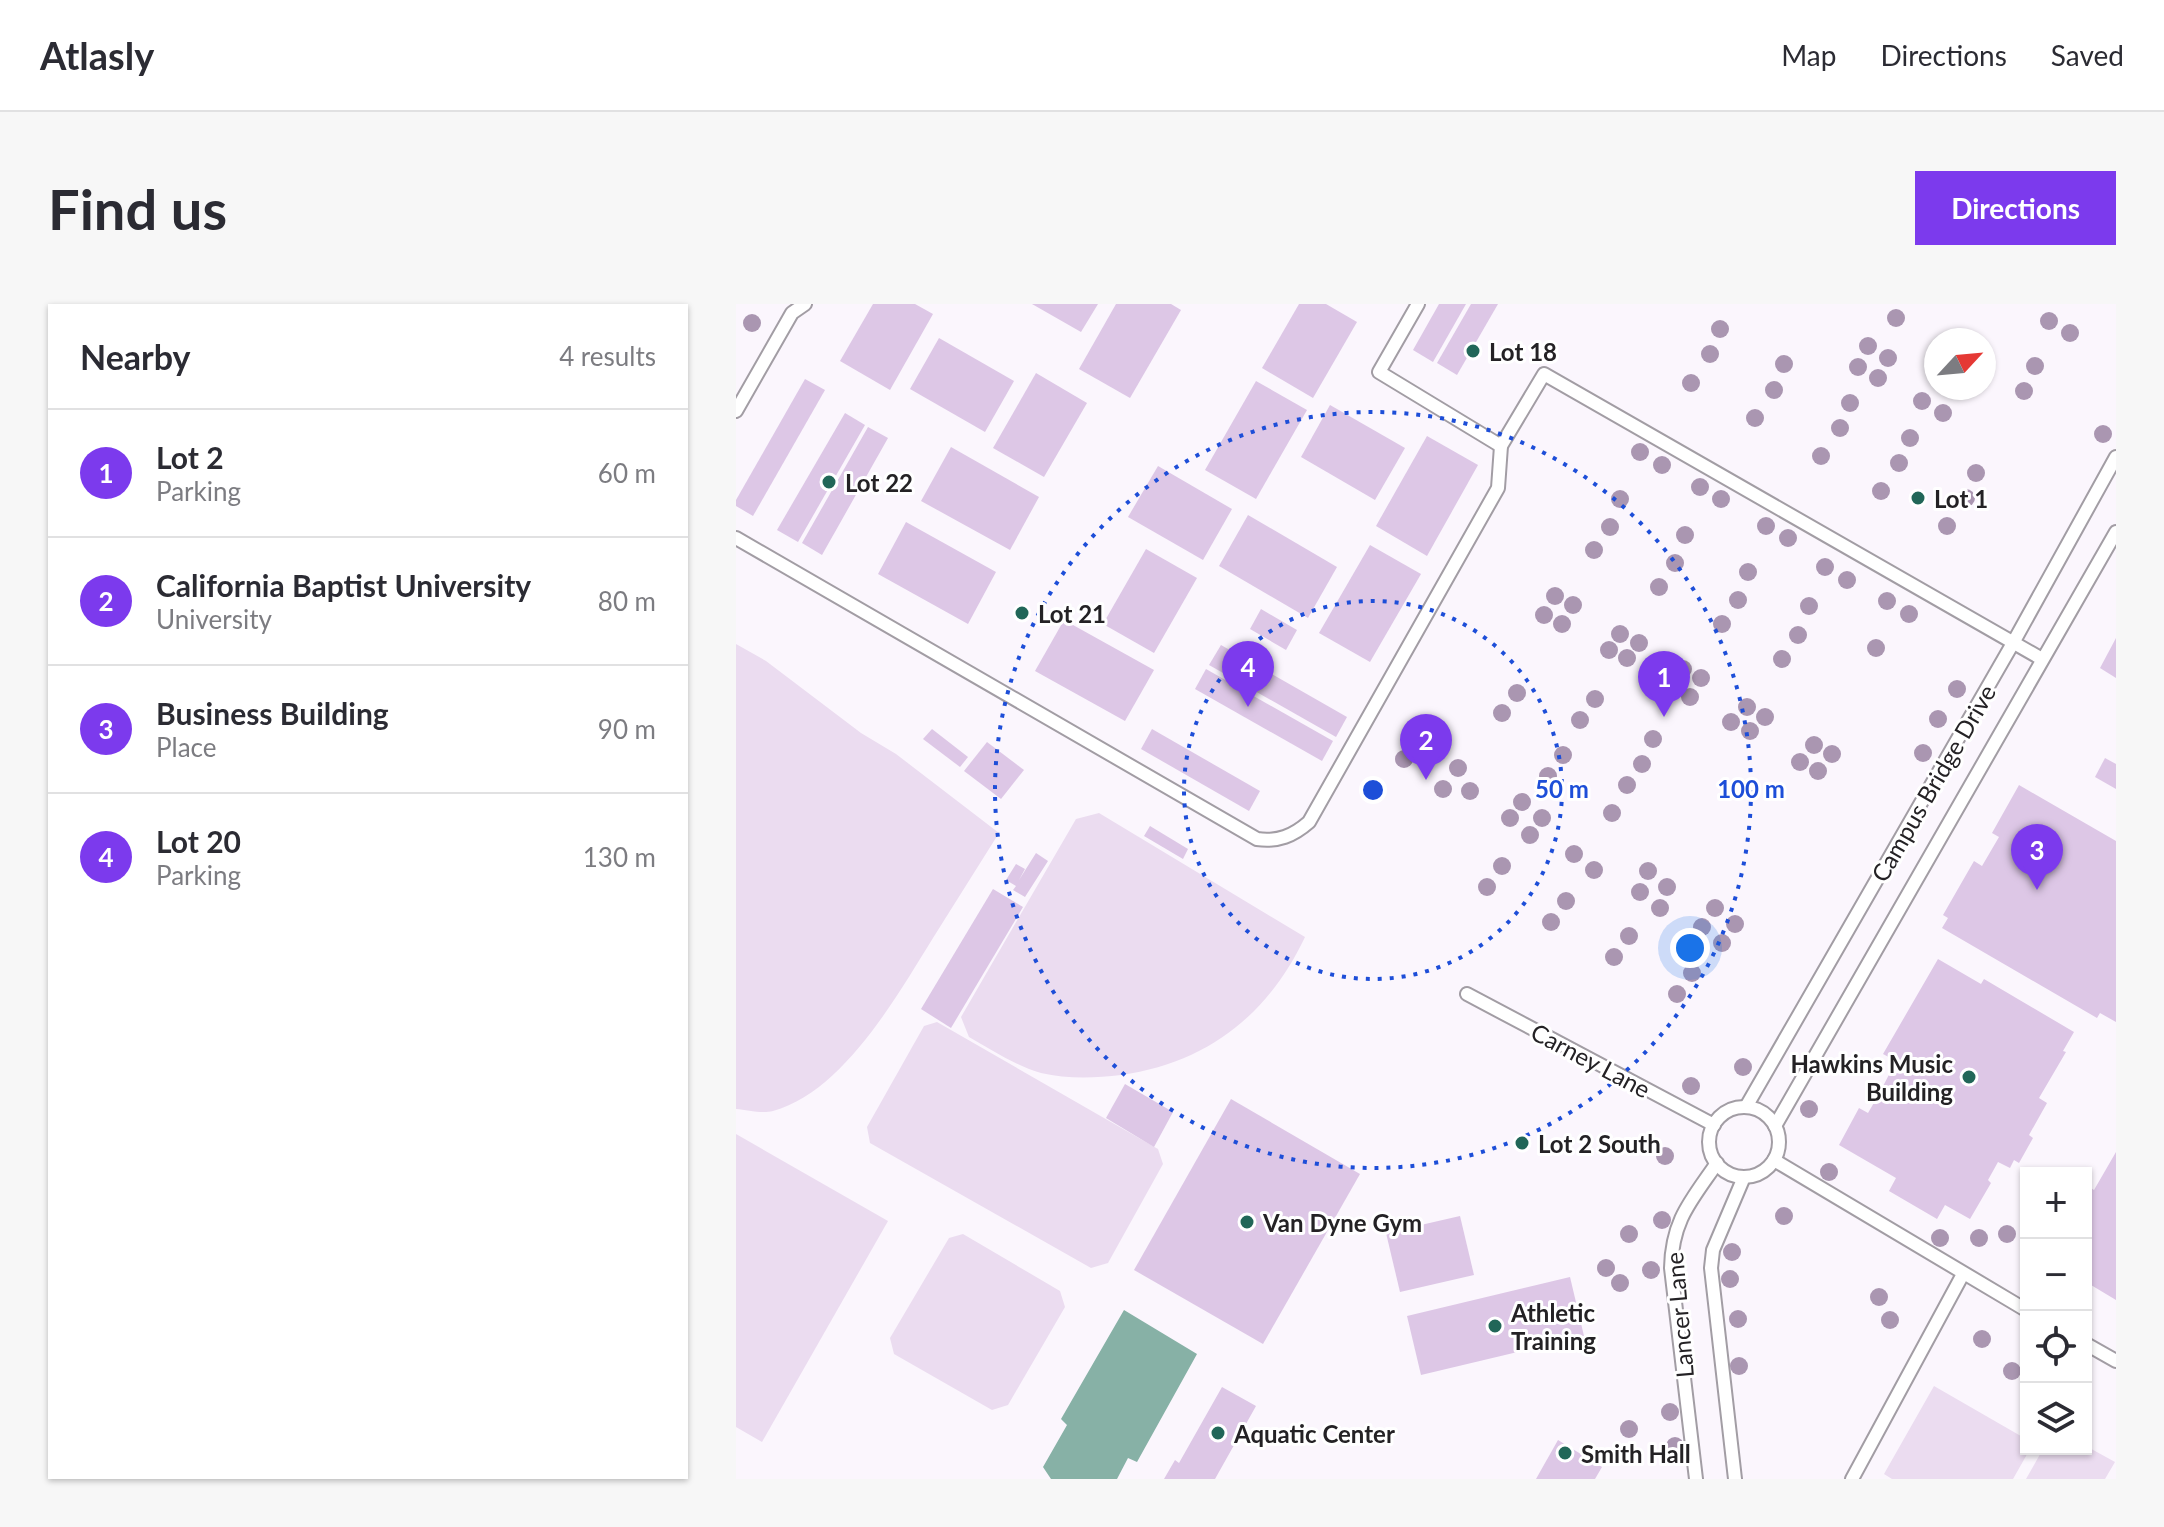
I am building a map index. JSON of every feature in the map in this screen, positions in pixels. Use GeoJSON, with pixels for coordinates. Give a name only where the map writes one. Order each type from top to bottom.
{"type":"FeatureCollection","features":[{"type":"Feature","properties":{"kind":"lane"},"geometry":{"type":"LineString","coordinates":[[736,411],[792,313],[805,304]]}},
{"type":"Feature","properties":{"kind":"lane"},"geometry":{"type":"LineString","coordinates":[[1418,304],[1379,372],[1501,446]]}},
{"type":"Feature","properties":{"kind":"lane"},"geometry":{"type":"LineString","coordinates":[[736,538],[1257,839],[1270,841],[1298,831],[1309,822],[1498,488],[1501,446],[1544,374],[2042,659]]}},
{"type":"Feature","properties":{"kind":"lane","name":"Campus Bridge Drive"},"geometry":{"type":"LineString","coordinates":[[1746,1107],[2013,643],[2116,457]]}},
{"type":"Feature","properties":{"kind":"lane","name":"Campus Bridge Drive"},"geometry":{"type":"LineString","coordinates":[[1775,1126],[2116,532]]}},
{"type":"Feature","properties":{"kind":"lane","name":"Carney Lane"},"geometry":{"type":"LineString","coordinates":[[1467,994],[1714,1125]]}},
{"type":"Feature","properties":{"kind":"lane"},"geometry":{"type":"LineString","coordinates":[[1746,1107],[1766,1115],[1775,1126],[1779,1143],[1774,1160],[1761,1172],[1744,1177],[1725,1171],[1717,1163],[1710,1144],[1714,1125],[1727,1111],[1746,1107]]}},
{"type":"Feature","properties":{"kind":"lane"},"geometry":{"type":"LineString","coordinates":[[1774,1160],[2020,1307]]}},
{"type":"Feature","properties":{"kind":"lane","name":"Lancer Lane"},"geometry":{"type":"LineString","coordinates":[[1696,1479],[1671,1268],[1672,1244],[1683,1214],[1717,1163]]}},
{"type":"Feature","properties":{"kind":"lane","name":"Lancer Lane"},"geometry":{"type":"LineString","coordinates":[[1735,1479],[1711,1268],[1713,1250],[1744,1177]]}},
{"type":"Feature","properties":{"kind":"lane"},"geometry":{"type":"LineString","coordinates":[[1852,1479],[1963,1274]]}},
{"type":"Feature","properties":{"kind":"lane"},"geometry":{"type":"LineString","coordinates":[[2092,1347],[2116,1361]]}},
{"type":"Feature","properties":{"kind":"shaded area"},"geometry":{"type":"Polygon","coordinates":[[[736,644],[766,661],[861,733],[896,754],[999,833],[903,987],[866,1039],[822,1084],[798,1100],[769,1112],[736,1109],[736,644]]]}},
{"type":"Feature","properties":{"kind":"shaded area"},"geometry":{"type":"Polygon","coordinates":[[[1099,813],[1305,937],[1273,990],[1231,1031],[1207,1047],[1152,1069],[1121,1075],[1081,1077],[1041,1073],[1013,1062],[969,1037],[961,1017],[1076,819],[1099,813]]]}},
{"type":"Feature","properties":{"kind":"shaded area"},"geometry":{"type":"Polygon","coordinates":[[[937,1022],[1158,1149],[1163,1164],[1108,1263],[1091,1268],[870,1143],[867,1127],[924,1026],[937,1022]]]}},
{"type":"Feature","properties":{"kind":"shaded area"},"geometry":{"type":"Polygon","coordinates":[[[736,1134],[888,1221],[762,1442],[736,1427],[736,1134]]]}},
{"type":"Feature","properties":{"kind":"shaded area"},"geometry":{"type":"Polygon","coordinates":[[[963,1234],[1060,1291],[1065,1307],[1008,1405],[992,1410],[894,1354],[890,1338],[949,1238],[963,1234]]]}},
{"type":"Feature","properties":{"kind":"shaded area"},"geometry":{"type":"Polygon","coordinates":[[[1124,1310],[1197,1354],[1137,1462],[1128,1458],[1117,1479],[1051,1479],[1043,1467],[1067,1425],[1061,1419],[1124,1310]]]}},
{"type":"Feature","properties":{"kind":"shaded area"},"geometry":{"type":"Polygon","coordinates":[[[1934,1386],[2020,1436],[2020,1455],[2027,1455],[2013,1479],[1892,1479],[1884,1474],[1934,1386]]]}},
{"type":"Feature","properties":{"kind":"shaded area"},"geometry":{"type":"Polygon","coordinates":[[[2092,1449],[2115,1462],[2105,1479],[2026,1479],[2040,1455],[2092,1455],[2092,1449]]]}},
{"type":"Feature","properties":{"kind":"building"},"geometry":{"type":"Polygon","coordinates":[[[873,304],[915,304],[933,314],[890,390],[840,361],[873,304]]]}},
{"type":"Feature","properties":{"kind":"building"},"geometry":{"type":"Polygon","coordinates":[[[1032,304],[1098,304],[1081,332],[1032,304]]]}},
{"type":"Feature","properties":{"kind":"building"},"geometry":{"type":"Polygon","coordinates":[[[1116,304],[1171,304],[1181,310],[1130,398],[1079,369],[1116,304]]]}},
{"type":"Feature","properties":{"kind":"building"},"geometry":{"type":"Polygon","coordinates":[[[1299,304],[1326,304],[1357,322],[1313,398],[1262,368],[1299,304]]]}},
{"type":"Feature","properties":{"kind":"building"},"geometry":{"type":"Polygon","coordinates":[[[1439,304],[1466,304],[1433,362],[1413,350],[1439,304]]]}},
{"type":"Feature","properties":{"kind":"building"},"geometry":{"type":"Polygon","coordinates":[[[1471,304],[1498,304],[1457,375],[1437,363],[1471,304]]]}},
{"type":"Feature","properties":{"kind":"building"},"geometry":{"type":"Polygon","coordinates":[[[939,338],[1014,381],[985,432],[910,389],[939,338]]]}},
{"type":"Feature","properties":{"kind":"building"},"geometry":{"type":"Polygon","coordinates":[[[1036,373],[1087,403],[1044,477],[993,448],[1036,373]]]}},
{"type":"Feature","properties":{"kind":"building"},"geometry":{"type":"Polygon","coordinates":[[[805,379],[825,390],[753,516],[736,506],[736,500],[805,379]]]}},
{"type":"Feature","properties":{"kind":"building"},"geometry":{"type":"Polygon","coordinates":[[[1256,381],[1307,410],[1256,499],[1205,470],[1256,381]]]}},
{"type":"Feature","properties":{"kind":"building"},"geometry":{"type":"Polygon","coordinates":[[[1330,405],[1405,448],[1375,500],[1301,457],[1330,405]]]}},
{"type":"Feature","properties":{"kind":"building"},"geometry":{"type":"Polygon","coordinates":[[[845,413],[865,425],[798,542],[777,530],[845,413]]]}},
{"type":"Feature","properties":{"kind":"building"},"geometry":{"type":"Polygon","coordinates":[[[868,427],[888,438],[822,555],[802,543],[868,427]]]}},
{"type":"Feature","properties":{"kind":"building"},"geometry":{"type":"Polygon","coordinates":[[[1427,436],[1478,465],[1427,556],[1376,526],[1427,436]]]}},
{"type":"Feature","properties":{"kind":"building"},"geometry":{"type":"Polygon","coordinates":[[[951,447],[1039,497],[1010,550],[921,501],[951,447]]]}},
{"type":"Feature","properties":{"kind":"building"},"geometry":{"type":"Polygon","coordinates":[[[1158,466],[1232,509],[1203,560],[1128,517],[1158,466]]]}},
{"type":"Feature","properties":{"kind":"building"},"geometry":{"type":"Polygon","coordinates":[[[1248,515],[1337,567],[1308,618],[1219,566],[1248,515]]]}},
{"type":"Feature","properties":{"kind":"building"},"geometry":{"type":"Polygon","coordinates":[[[906,522],[996,572],[968,624],[878,574],[906,522]]]}},
{"type":"Feature","properties":{"kind":"building"},"geometry":{"type":"Polygon","coordinates":[[[1370,545],[1421,574],[1370,662],[1319,633],[1370,545]]]}},
{"type":"Feature","properties":{"kind":"building"},"geometry":{"type":"Polygon","coordinates":[[[1146,549],[1197,578],[1154,653],[1103,624],[1146,549]]]}},
{"type":"Feature","properties":{"kind":"building"},"geometry":{"type":"Polygon","coordinates":[[[1261,609],[1297,630],[1286,650],[1250,629],[1261,609]]]}},
{"type":"Feature","properties":{"kind":"building"},"geometry":{"type":"Polygon","coordinates":[[[1064,620],[1154,670],[1125,721],[1035,671],[1064,620]]]}},
{"type":"Feature","properties":{"kind":"building"},"geometry":{"type":"Polygon","coordinates":[[[2116,638],[2116,678],[2100,668],[2116,638]]]}},
{"type":"Feature","properties":{"kind":"building"},"geometry":{"type":"Polygon","coordinates":[[[1221,645],[1347,717],[1336,737],[1209,665],[1221,645]]]}},
{"type":"Feature","properties":{"kind":"building"},"geometry":{"type":"Polygon","coordinates":[[[1206,669],[1333,741],[1322,761],[1195,689],[1206,669]]]}},
{"type":"Feature","properties":{"kind":"building"},"geometry":{"type":"Polygon","coordinates":[[[932,729],[968,757],[960,767],[923,739],[932,729]]]}},
{"type":"Feature","properties":{"kind":"building"},"geometry":{"type":"Polygon","coordinates":[[[1152,729],[1260,791],[1249,811],[1141,749],[1152,729]]]}},
{"type":"Feature","properties":{"kind":"building"},"geometry":{"type":"Polygon","coordinates":[[[987,742],[1024,770],[1001,799],[964,771],[987,742]]]}},
{"type":"Feature","properties":{"kind":"building"},"geometry":{"type":"Polygon","coordinates":[[[2105,758],[2116,764],[2116,789],[2095,777],[2105,758]]]}},
{"type":"Feature","properties":{"kind":"building"},"geometry":{"type":"Polygon","coordinates":[[[2019,785],[2116,841],[2116,1022],[2100,1013],[2097,1018],[1942,928],[1948,918],[1943,915],[1974,861],[1982,866],[1999,837],[1992,833],[2019,785]]]}},
{"type":"Feature","properties":{"kind":"building"},"geometry":{"type":"Polygon","coordinates":[[[1150,826],[1188,849],[1183,859],[1144,836],[1150,826]]]}},
{"type":"Feature","properties":{"kind":"building"},"geometry":{"type":"Polygon","coordinates":[[[1036,853],[1048,861],[1025,897],[1013,890],[1016,886],[1006,880],[1016,864],[1025,869],[1019,880],[1036,853]]]}},
{"type":"Feature","properties":{"kind":"building"},"geometry":{"type":"Polygon","coordinates":[[[993,889],[1023,907],[951,1028],[921,1009],[993,889]]]}},
{"type":"Feature","properties":{"kind":"building","name":"Hawkins Music Building"},"geometry":{"type":"Polygon","coordinates":[[[1938,959],[1981,984],[1984,979],[2074,1032],[2039,1098],[2047,1103],[2029,1135],[2033,1138],[2019,1163],[2014,1160],[2010,1168],[1998,1162],[1988,1180],[1991,1183],[1970,1219],[1945,1205],[1937,1219],[1889,1191],[1896,1178],[1839,1145],[1859,1108],[1868,1113],[1879,1094],[1896,1061],[1883,1054],[1938,959]]]}},
{"type":"Feature","properties":{"kind":"building"},"geometry":{"type":"Polygon","coordinates":[[[1125,1084],[1173,1112],[1154,1147],[1106,1118],[1125,1084]]]}},
{"type":"Feature","properties":{"kind":"building","name":"Van Dyne Gym"},"geometry":{"type":"Polygon","coordinates":[[[1231,1099],[1360,1174],[1263,1344],[1134,1270],[1231,1099]]]}},
{"type":"Feature","properties":{"kind":"building"},"geometry":{"type":"Polygon","coordinates":[[[2116,1152],[2116,1300],[2092,1286],[2094,1190],[2116,1152]]]}},
{"type":"Feature","properties":{"kind":"building","name":"Athletic Training"},"geometry":{"type":"Polygon","coordinates":[[[1460,1216],[1474,1275],[1400,1292],[1386,1233],[1460,1216]]]}},
{"type":"Feature","properties":{"kind":"building","name":"Athletic Training"},"geometry":{"type":"Polygon","coordinates":[[[1570,1277],[1584,1336],[1421,1375],[1407,1316],[1570,1277]]]}},
{"type":"Feature","properties":{"kind":"building","name":"Aquatic Center"},"geometry":{"type":"Polygon","coordinates":[[[1222,1387],[1256,1406],[1215,1479],[1164,1479],[1175,1460],[1179,1463],[1222,1387]]]}},
{"type":"Feature","properties":{"kind":"building","name":"Smith Hall"},"geometry":{"type":"Polygon","coordinates":[[[1558,1440],[1602,1467],[1595,1479],[1536,1479],[1558,1440]]]}},
{"type":"Feature","properties":{"kind":"place","name":"Lot 18"},"geometry":{"type":"Point","coordinates":[1473,351]}},
{"type":"Feature","properties":{"kind":"place","name":"Lot 22"},"geometry":{"type":"Point","coordinates":[829,482]}},
{"type":"Feature","properties":{"kind":"place","name":"Lot 1"},"geometry":{"type":"Point","coordinates":[1918,498]}},
{"type":"Feature","properties":{"kind":"place","name":"Lot 21"},"geometry":{"type":"Point","coordinates":[1022,613]}},
{"type":"Feature","properties":{"kind":"place","name":"Lot 20"},"geometry":{"type":"Point","coordinates":[1248,707]}},
{"type":"Feature","properties":{"kind":"place","name":"Lot 2"},"geometry":{"type":"Point","coordinates":[1664,717]}},
{"type":"Feature","properties":{"kind":"place","name":"California Baptist University"},"geometry":{"type":"Point","coordinates":[1426,780]}},
{"type":"Feature","properties":{"kind":"place","name":"Business Building"},"geometry":{"type":"Point","coordinates":[2037,890]}},
{"type":"Feature","properties":{"kind":"place","name":"Hawkins Music Building"},"geometry":{"type":"Point","coordinates":[1969,1077]}},
{"type":"Feature","properties":{"kind":"place","name":"Lot 2 South"},"geometry":{"type":"Point","coordinates":[1522,1143]}},
{"type":"Feature","properties":{"kind":"place","name":"Van Dyne Gym"},"geometry":{"type":"Point","coordinates":[1247,1222]}},
{"type":"Feature","properties":{"kind":"place","name":"Athletic Training"},"geometry":{"type":"Point","coordinates":[1495,1326]}},
{"type":"Feature","properties":{"kind":"place","name":"Aquatic Center"},"geometry":{"type":"Point","coordinates":[1218,1433]}},
{"type":"Feature","properties":{"kind":"place","name":"Smith Hall"},"geometry":{"type":"Point","coordinates":[1565,1453]}}]}
